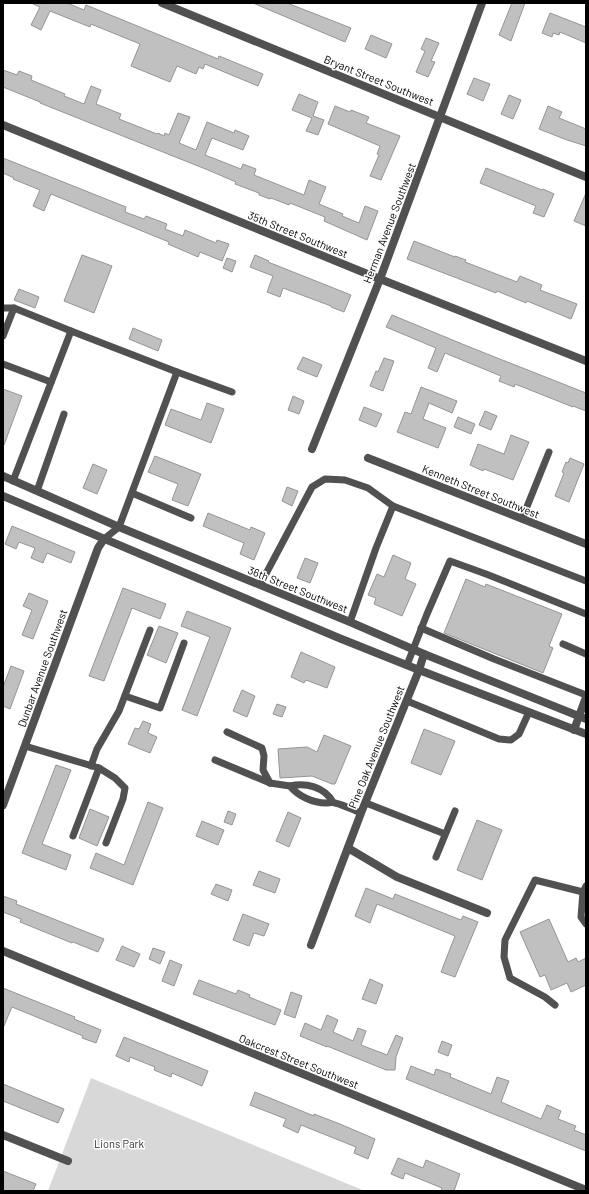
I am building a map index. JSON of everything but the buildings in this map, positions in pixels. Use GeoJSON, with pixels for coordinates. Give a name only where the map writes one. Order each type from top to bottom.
{"type":"FeatureCollection","features":[{"type":"Feature","properties":{"kind":"street","name":"Bryant Street Southwest"},"geometry":{"type":"LineString","coordinates":[[162,3],[586,177]]}},
{"type":"Feature","properties":{"kind":"street","name":"Herman Avenue Southwest"},"geometry":{"type":"LineString","coordinates":[[312,449],[380,279],[482,3]]}},
{"type":"Feature","properties":{"kind":"street","name":"35th Street Southwest"},"geometry":{"type":"LineString","coordinates":[[3,125],[380,279],[586,361]]}},
{"type":"Feature","properties":{"kind":"street","name":"Kenneth Street Southwest"},"geometry":{"type":"LineString","coordinates":[[368,458],[586,544]]}},
{"type":"Feature","properties":{"kind":"street","name":"36th Street Southwest"},"geometry":{"type":"LineString","coordinates":[[3,476],[119,527],[424,654],[582,717]]}},
{"type":"Feature","properties":{"kind":"street"},"geometry":{"type":"LineString","coordinates":[[3,496],[325,632],[586,734]]}},
{"type":"Feature","properties":{"kind":"street","name":"Dunbar Avenue Southwest"},"geometry":{"type":"LineString","coordinates":[[3,805],[98,548],[104,539]]}},
{"type":"Feature","properties":{"kind":"street","name":"Pine Oak Avenue Southwest"},"geometry":{"type":"LineString","coordinates":[[310,945],[424,654]]}},
{"type":"Feature","properties":{"kind":"street"},"geometry":{"type":"LineString","coordinates":[[574,730],[582,717],[586,696]]}},
{"type":"Feature","properties":{"kind":"street"},"geometry":{"type":"LineString","coordinates":[[348,848],[397,876],[487,913]]}},
{"type":"Feature","properties":{"kind":"street","name":"Oakcrest Street Southwest"},"geometry":{"type":"LineString","coordinates":[[3,951],[586,1190]]}},
{"type":"Feature","properties":{"kind":"street"},"geometry":{"type":"LineString","coordinates":[[3,1135],[68,1161]]}},
{"type":"Feature","properties":{"kind":"lane"},"geometry":{"type":"LineString","coordinates":[[3,308],[14,308],[232,392]]}},
{"type":"Feature","properties":{"kind":"lane"},"geometry":{"type":"LineString","coordinates":[[3,336],[14,308]]}},
{"type":"Feature","properties":{"kind":"lane"},"geometry":{"type":"LineString","coordinates":[[13,481],[71,330]]}},
{"type":"Feature","properties":{"kind":"lane"},"geometry":{"type":"LineString","coordinates":[[3,364],[51,382]]}},
{"type":"Feature","properties":{"kind":"lane"},"geometry":{"type":"LineString","coordinates":[[104,539],[119,527],[177,372]]}},
{"type":"Feature","properties":{"kind":"lane"},"geometry":{"type":"LineString","coordinates":[[37,491],[64,414]]}},
{"type":"Feature","properties":{"kind":"lane"},"geometry":{"type":"LineString","coordinates":[[522,519],[549,452]]}},
{"type":"Feature","properties":{"kind":"lane"},"geometry":{"type":"LineString","coordinates":[[260,585],[312,487],[325,479],[345,480],[368,488],[393,506],[586,581]]}},
{"type":"Feature","properties":{"kind":"lane"},"geometry":{"type":"LineString","coordinates":[[132,493],[191,518]]}},
{"type":"Feature","properties":{"kind":"lane"},"geometry":{"type":"LineString","coordinates":[[350,622],[376,548],[393,506]]}},
{"type":"Feature","properties":{"kind":"lane"},"geometry":{"type":"LineString","coordinates":[[407,664],[450,561],[586,614]]}},
{"type":"Feature","properties":{"kind":"lane"},"geometry":{"type":"LineString","coordinates":[[421,628],[586,696]]}},
{"type":"Feature","properties":{"kind":"lane"},"geometry":{"type":"LineString","coordinates":[[91,766],[97,749],[119,711],[150,630]]}},
{"type":"Feature","properties":{"kind":"lane"},"geometry":{"type":"LineString","coordinates":[[125,696],[160,708],[184,643]]}},
{"type":"Feature","properties":{"kind":"lane"},"geometry":{"type":"LineString","coordinates":[[563,644],[586,654]]}},
{"type":"Feature","properties":{"kind":"lane"},"geometry":{"type":"LineString","coordinates":[[407,700],[500,739],[511,740],[519,734],[529,712]]}},
{"type":"Feature","properties":{"kind":"lane"},"geometry":{"type":"LineString","coordinates":[[227,732],[262,748],[264,756],[263,770],[270,783]]}},
{"type":"Feature","properties":{"kind":"lane"},"geometry":{"type":"LineString","coordinates":[[25,746],[99,768],[115,778],[125,788],[123,799],[106,843]]}},
{"type":"Feature","properties":{"kind":"lane"},"geometry":{"type":"LineString","coordinates":[[215,760],[270,783],[290,786],[306,784],[329,795],[334,802]]}},
{"type":"Feature","properties":{"kind":"lane"},"geometry":{"type":"LineString","coordinates":[[72,836],[99,768]]}},
{"type":"Feature","properties":{"kind":"lane"},"geometry":{"type":"LineString","coordinates":[[290,786],[298,794],[315,801],[326,803],[334,802],[361,813]]}},
{"type":"Feature","properties":{"kind":"lane"},"geometry":{"type":"LineString","coordinates":[[366,803],[445,834]]}},
{"type":"Feature","properties":{"kind":"lane"},"geometry":{"type":"LineString","coordinates":[[436,857],[455,811]]}},
{"type":"Feature","properties":{"kind":"lane"},"geometry":{"type":"LineString","coordinates":[[555,1004],[510,978],[504,957],[505,940],[535,880],[585,890],[581,917],[586,924]]}},
{"type":"Feature","properties":{"kind":"green space","name":"Lions Park"},"geometry":{"type":"Polygon","coordinates":[[[91,1078],[365,1191],[48,1191],[91,1078]]]}}]}
